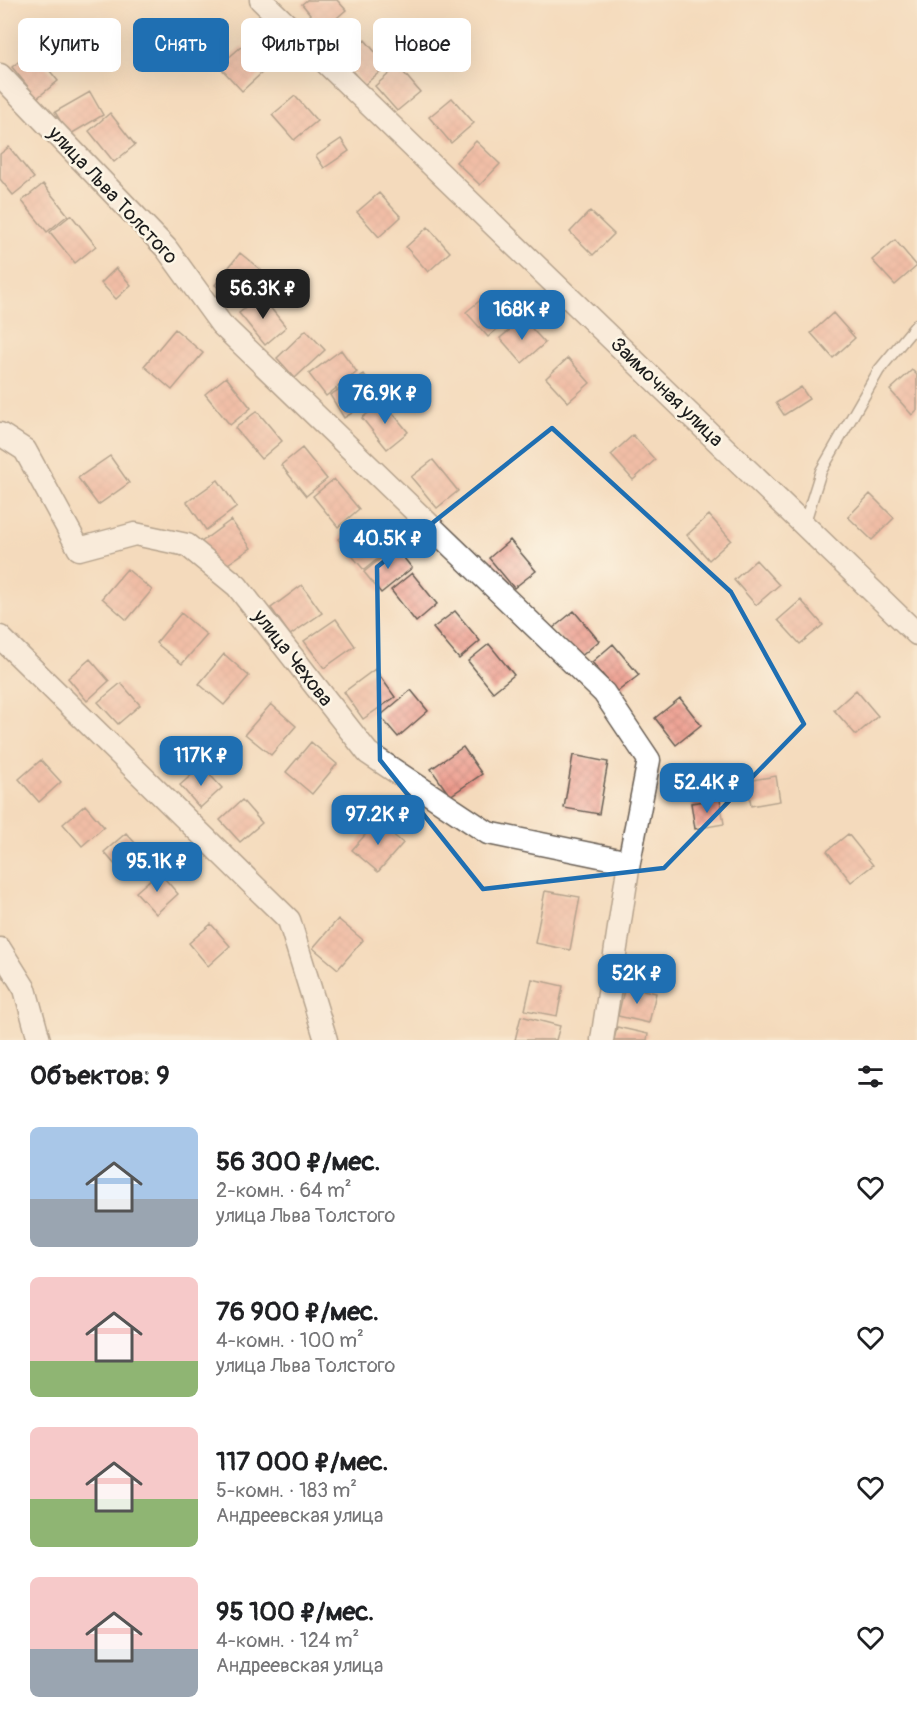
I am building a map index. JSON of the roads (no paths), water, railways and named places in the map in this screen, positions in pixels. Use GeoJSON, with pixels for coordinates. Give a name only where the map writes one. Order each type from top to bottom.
{"type":"FeatureCollection","features":[{"type":"Feature","properties":{"kind":"street","name":"Заимочная улица"},"geometry":{"type":"LineString","coordinates":[[261,0],[917,634]]}},
{"type":"Feature","properties":{"kind":"street","name":"улица Льва Толстого"},"geometry":{"type":"LineString","coordinates":[[0,75],[166,248],[220,324],[604,693],[649,760],[628,862],[602,1040]]}},
{"type":"Feature","properties":{"kind":"street","name":"улица Чехова"},"geometry":{"type":"LineString","coordinates":[[0,434],[25,450],[78,549],[135,534],[187,544],[237,586],[368,753],[488,833],[628,862]]}},
{"type":"Feature","properties":{"kind":"street"},"geometry":{"type":"LineString","coordinates":[[0,637],[290,920],[326,1040]]}},
{"type":"Feature","properties":{"kind":"street"},"geometry":{"type":"LineString","coordinates":[[0,949],[25,989],[39,1040]]}},
{"type":"Feature","properties":{"kind":"lane"},"geometry":{"type":"LineString","coordinates":[[804,525],[821,471],[879,370],[917,324]]}}]}
